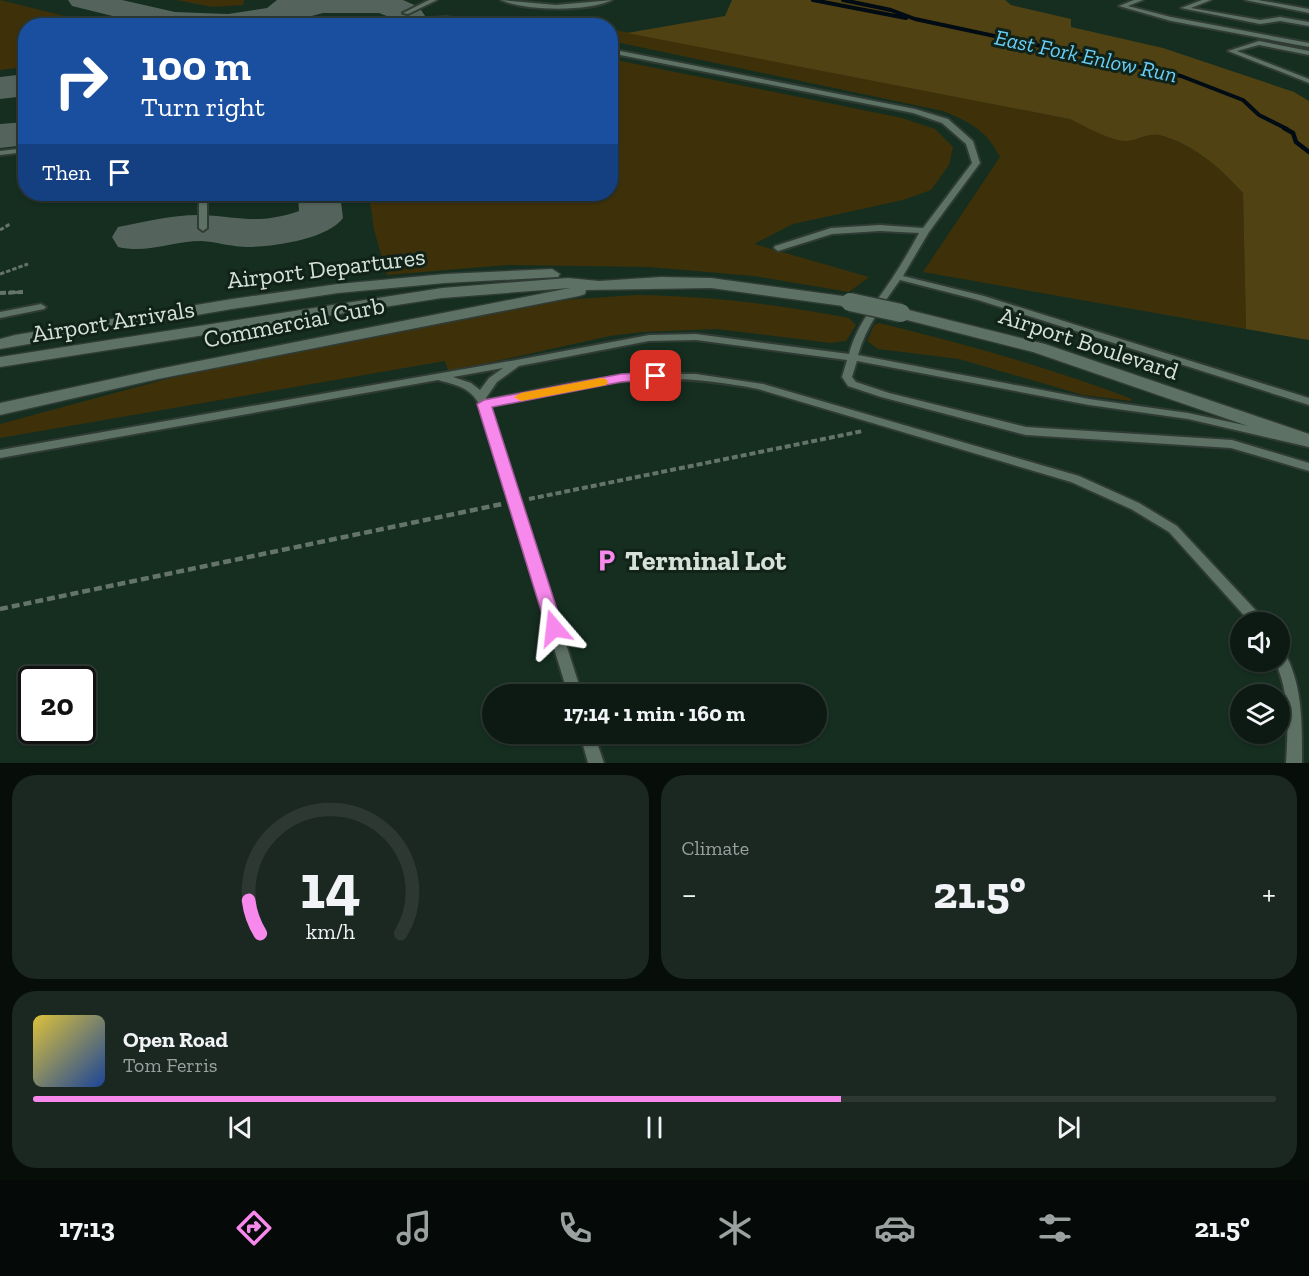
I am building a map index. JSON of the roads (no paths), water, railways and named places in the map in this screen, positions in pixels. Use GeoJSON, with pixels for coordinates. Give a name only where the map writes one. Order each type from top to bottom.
{"type":"FeatureCollection","features":[{"type":"Feature","properties":{"kind":"street","name":"Airport Departures"},"geometry":{"type":"LineString","coordinates":[[0,344],[200,308],[338,287],[477,274],[602,274],[661,282]]}},
{"type":"Feature","properties":{"kind":"street","name":"Airport Arrivals"},"geometry":{"type":"LineString","coordinates":[[0,362],[441,293],[568,283],[598,286],[661,282]]}},
{"type":"Feature","properties":{"kind":"street","name":"Airport Boulevard"},"geometry":{"type":"LineString","coordinates":[[661,282],[711,283],[850,302],[901,313],[1039,348],[1309,442]]}},
{"type":"Feature","properties":{"kind":"street","name":"Commercial Curb"},"geometry":{"type":"LineString","coordinates":[[0,409],[158,374],[494,306],[551,298],[598,286]]}},
{"type":"Feature","properties":{"kind":"lane"},"geometry":{"type":"LineString","coordinates":[[406,13],[434,0]]}},
{"type":"Feature","properties":{"kind":"lane"},"geometry":{"type":"LineString","coordinates":[[504,0],[561,7],[581,6],[609,0]]}},
{"type":"Feature","properties":{"kind":"lane"},"geometry":{"type":"LineString","coordinates":[[1140,0],[1122,6],[1171,19],[1309,45]]}},
{"type":"Feature","properties":{"kind":"lane"},"geometry":{"type":"LineString","coordinates":[[1208,0],[1184,9],[1260,22],[1280,19],[1308,27]]}},
{"type":"Feature","properties":{"kind":"lane"},"geometry":{"type":"LineString","coordinates":[[1248,0],[1309,11]]}},
{"type":"Feature","properties":{"kind":"lane"},"geometry":{"type":"LineString","coordinates":[[1261,36],[1268,27],[1308,27]]}},
{"type":"Feature","properties":{"kind":"lane"},"geometry":{"type":"LineString","coordinates":[[1309,55],[1259,43],[1231,51],[1309,81]]}},
{"type":"Feature","properties":{"kind":"lane"},"geometry":{"type":"LineString","coordinates":[[618,53],[915,111],[945,121],[970,143],[976,162],[925,231],[898,277],[869,318],[851,357],[847,377],[852,384],[885,395],[1026,431],[1232,444],[1309,467]]}},
{"type":"Feature","properties":{"kind":"lane"},"geometry":{"type":"LineString","coordinates":[[0,153],[18,151]]}},
{"type":"Feature","properties":{"kind":"lane"},"geometry":{"type":"LineString","coordinates":[[203,201],[203,228]]}},
{"type":"Feature","properties":{"kind":"lane"},"geometry":{"type":"LineString","coordinates":[[778,248],[831,231],[880,228],[925,231]]}},
{"type":"Feature","properties":{"kind":"lane"},"geometry":{"type":"LineString","coordinates":[[898,277],[1045,317],[1309,402]]}},
{"type":"Feature","properties":{"kind":"lane"},"geometry":{"type":"LineString","coordinates":[[0,315],[41,307]]}},
{"type":"Feature","properties":{"kind":"lane"},"geometry":{"type":"LineString","coordinates":[[0,454],[649,338],[696,337],[851,357],[1089,402],[1188,416],[1309,442]]}},
{"type":"Feature","properties":{"kind":"lane"},"geometry":{"type":"LineString","coordinates":[[482,400],[493,380],[522,362]]}},
{"type":"Feature","properties":{"kind":"lane"},"geometry":{"type":"LineString","coordinates":[[482,400],[621,378],[685,376],[759,386],[1075,479],[1135,506],[1173,529],[1249,612]]}},
{"type":"Feature","properties":{"kind":"lane"},"geometry":{"type":"LineString","coordinates":[[439,377],[470,386],[482,400],[572,684]]}},
{"type":"Feature","properties":{"kind":"lane"},"geometry":{"type":"LineString","coordinates":[[1287,672],[1295,726],[1294,763]]}},
{"type":"Feature","properties":{"kind":"lane"},"geometry":{"type":"LineString","coordinates":[[590,744],[596,763]]}},
{"type":"Feature","properties":{"kind":"waterway"},"geometry":{"type":"LineString","coordinates":[[813,0],[906,18]]}},
{"type":"Feature","properties":{"kind":"waterway","name":"East Fork Enlow Run"},"geometry":{"type":"LineString","coordinates":[[843,0],[891,10],[915,19],[1181,76],[1243,100],[1259,115],[1287,129]]}},
{"type":"Feature","properties":{"kind":"waterway","name":"East Fork Enlow Run"},"geometry":{"type":"LineString","coordinates":[[1284,128],[1293,133],[1296,142],[1309,152]]}},
{"type":"Feature","properties":{"kind":"place","name":"Terminal Lot"},"geometry":{"type":"Point","coordinates":[607,560]}}]}
